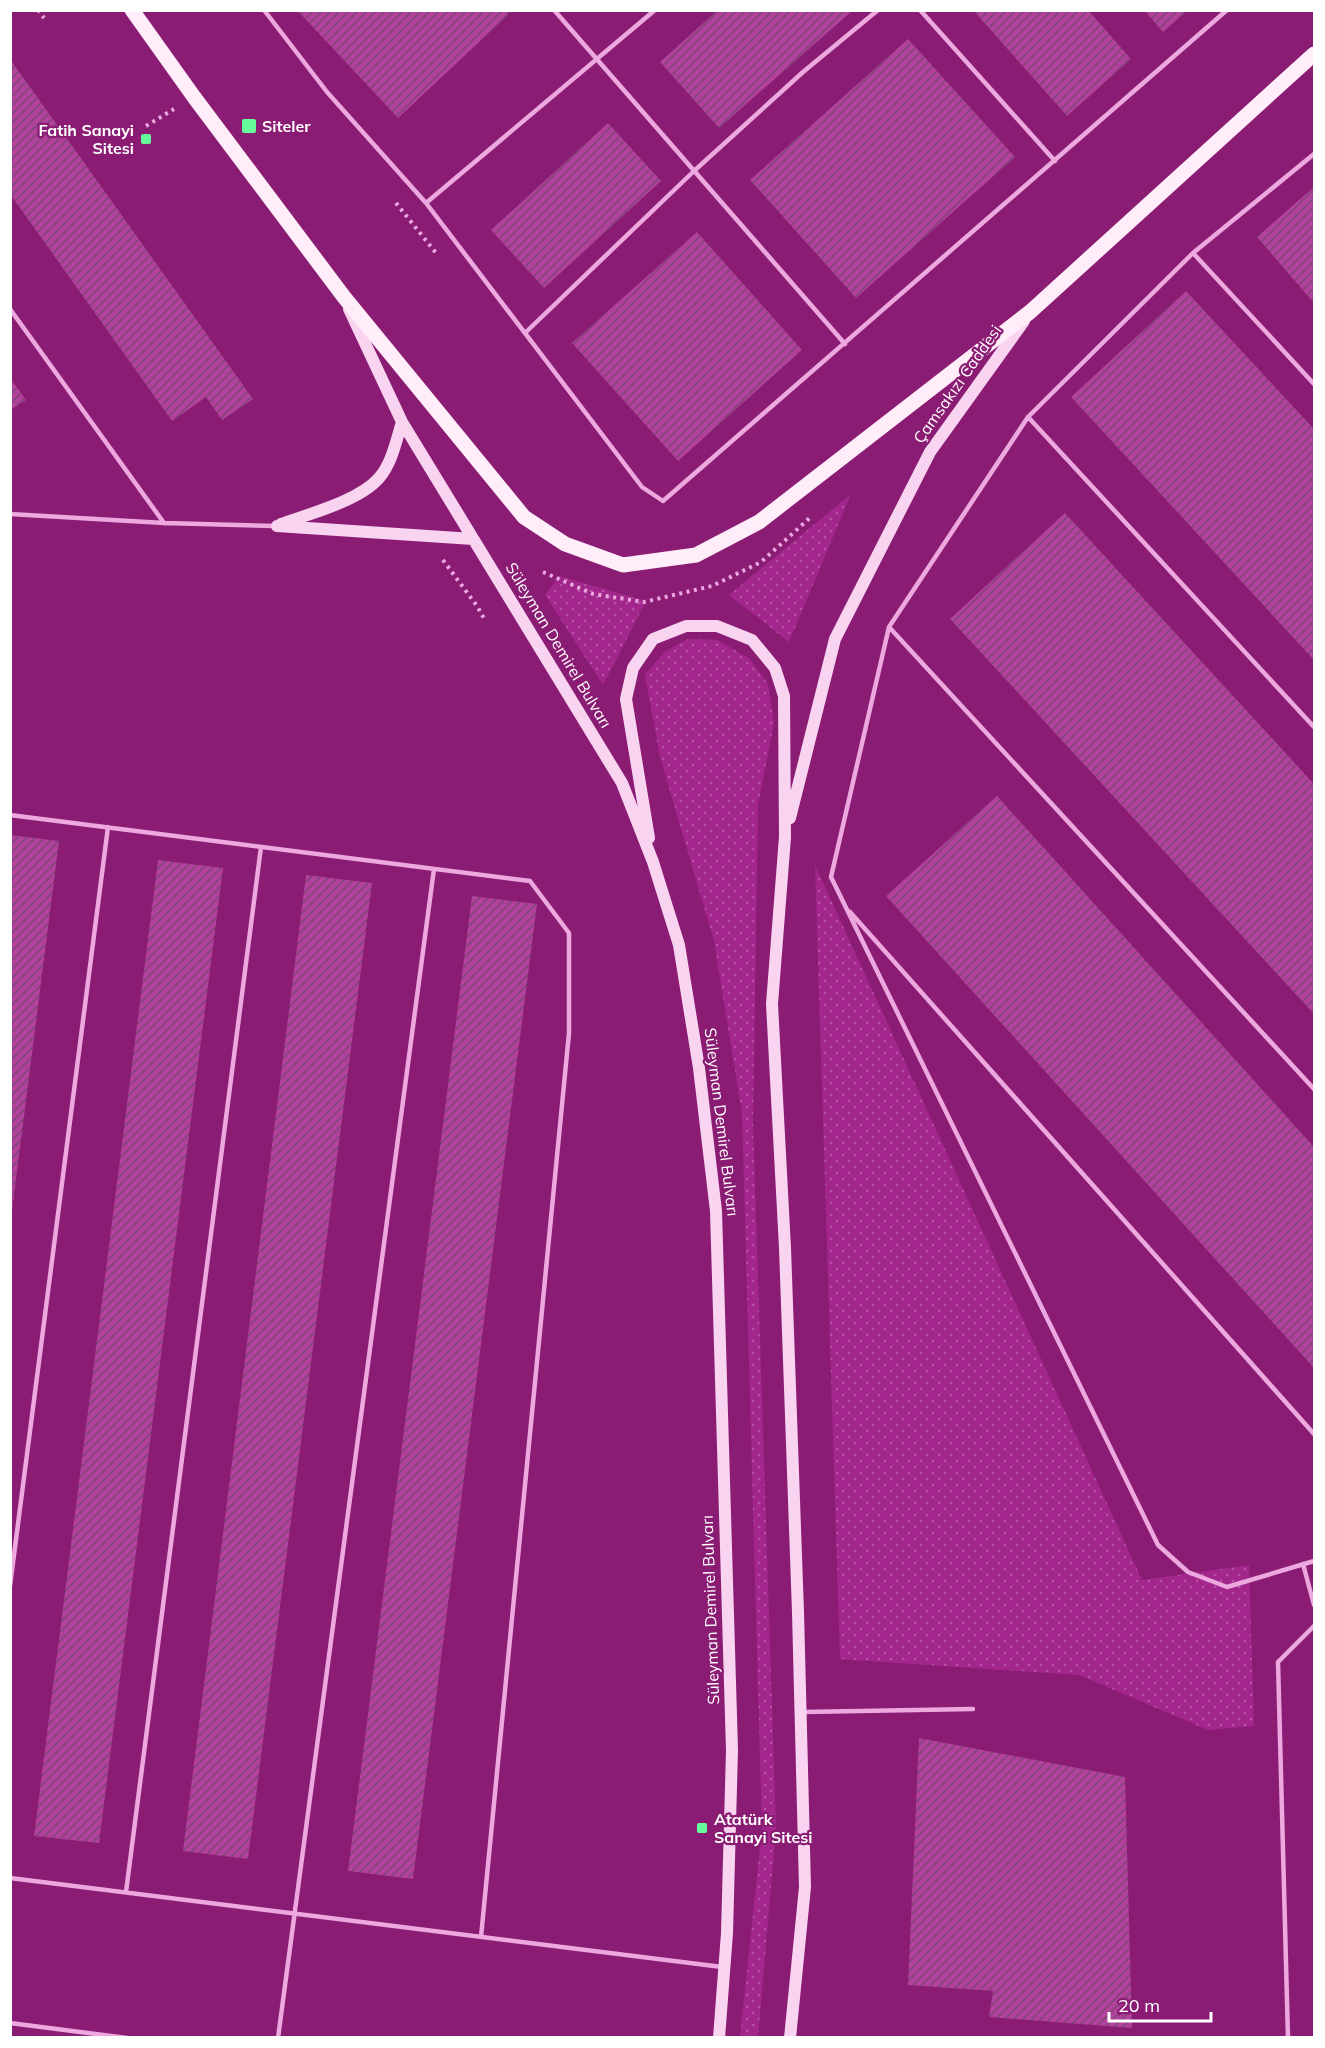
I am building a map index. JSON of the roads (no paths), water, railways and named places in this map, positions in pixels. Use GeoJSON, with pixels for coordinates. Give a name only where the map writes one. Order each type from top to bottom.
{"type":"FeatureCollection","features":[{"type":"Feature","properties":{"kind":"main road","name":"Süleyman Demirel Bulvarı"},"geometry":{"type":"LineString","coordinates":[[132,10],[194,97],[344,297],[524,517],[565,544],[623,565],[696,555],[759,522],[1030,312]]}},
{"type":"Feature","properties":{"kind":"main road","name":"Çamsakızı Caddesi"},"geometry":{"type":"LineString","coordinates":[[1030,312],[1314,54]]}},
{"type":"Feature","properties":{"kind":"street","name":"Süleyman Demirel Bulvarı"},"geometry":{"type":"LineString","coordinates":[[344,297],[402,422],[622,783],[653,862],[679,945],[699,1068],[716,1211],[732,1750],[724,1968],[719,2037]]}},
{"type":"Feature","properties":{"kind":"street","name":"Çamsakızı Caddesi"},"geometry":{"type":"LineString","coordinates":[[785,837],[835,639],[930,452],[1030,312]]}},
{"type":"Feature","properties":{"kind":"street"},"geometry":{"type":"LineString","coordinates":[[277,526],[348,500],[378,479],[391,459],[402,422]]}},
{"type":"Feature","properties":{"kind":"street"},"geometry":{"type":"LineString","coordinates":[[277,526],[473,539]]}},
{"type":"Feature","properties":{"kind":"street"},"geometry":{"type":"LineString","coordinates":[[653,862],[626,699],[633,668],[653,639],[686,626],[717,626],[752,640],[775,668],[784,696],[785,837],[772,1004],[785,1248],[805,1887],[790,2037]]}},
{"type":"Feature","properties":{"kind":"lane"},"geometry":{"type":"LineString","coordinates":[[264,10],[327,92],[426,203],[642,487],[663,501],[1227,10]]}},
{"type":"Feature","properties":{"kind":"lane"},"geometry":{"type":"LineString","coordinates":[[554,10],[845,344]]}},
{"type":"Feature","properties":{"kind":"lane"},"geometry":{"type":"LineString","coordinates":[[426,203],[655,10]]}},
{"type":"Feature","properties":{"kind":"lane"},"geometry":{"type":"LineString","coordinates":[[525,333],[694,171],[803,72],[878,10]]}},
{"type":"Feature","properties":{"kind":"lane"},"geometry":{"type":"LineString","coordinates":[[920,10],[1055,161]]}},
{"type":"Feature","properties":{"kind":"lane"},"geometry":{"type":"LineString","coordinates":[[1314,154],[1193,253],[1028,417],[889,627],[831,878],[1158,1545],[1188,1572],[1227,1587],[1314,1561]]}},
{"type":"Feature","properties":{"kind":"lane"},"geometry":{"type":"LineString","coordinates":[[1193,253],[1314,384]]}},
{"type":"Feature","properties":{"kind":"lane"},"geometry":{"type":"LineString","coordinates":[[10,309],[164,524]]}},
{"type":"Feature","properties":{"kind":"lane"},"geometry":{"type":"LineString","coordinates":[[1028,417],[1314,727]]}},
{"type":"Feature","properties":{"kind":"lane"},"geometry":{"type":"LineString","coordinates":[[10,514],[164,524],[277,526]]}},
{"type":"Feature","properties":{"kind":"lane"},"geometry":{"type":"LineString","coordinates":[[889,627],[1314,1089]]}},
{"type":"Feature","properties":{"kind":"lane"},"geometry":{"type":"LineString","coordinates":[[10,814],[530,881],[569,933],[568,1045],[481,1937]]}},
{"type":"Feature","properties":{"kind":"lane"},"geometry":{"type":"LineString","coordinates":[[10,1586],[108,827]]}},
{"type":"Feature","properties":{"kind":"lane"},"geometry":{"type":"LineString","coordinates":[[126,1892],[261,847]]}},
{"type":"Feature","properties":{"kind":"lane"},"geometry":{"type":"LineString","coordinates":[[278,2037],[435,869]]}},
{"type":"Feature","properties":{"kind":"lane"},"geometry":{"type":"LineString","coordinates":[[846,908],[1314,1434]]}},
{"type":"Feature","properties":{"kind":"lane"},"geometry":{"type":"LineString","coordinates":[[1303,1564],[1314,1605]]}},
{"type":"Feature","properties":{"kind":"lane"},"geometry":{"type":"LineString","coordinates":[[1288,2037],[1278,1662],[1314,1626]]}},
{"type":"Feature","properties":{"kind":"lane"},"geometry":{"type":"LineString","coordinates":[[801,1713],[973,1709]]}},
{"type":"Feature","properties":{"kind":"lane"},"geometry":{"type":"LineString","coordinates":[[10,1878],[724,1968]]}},
{"type":"Feature","properties":{"kind":"lane"},"geometry":{"type":"LineString","coordinates":[[10,2023],[128,2037]]}},
{"type":"Feature","properties":{"kind":"place","name":"Siteler"},"geometry":{"type":"Point","coordinates":[249,126]}},
{"type":"Feature","properties":{"kind":"place","name":"Fatih Sanayi Sitesi"},"geometry":{"type":"Point","coordinates":[146,139]}},
{"type":"Feature","properties":{"kind":"place","name":"Atatürk Sanayi Sitesi"},"geometry":{"type":"Point","coordinates":[702,1828]}}]}
